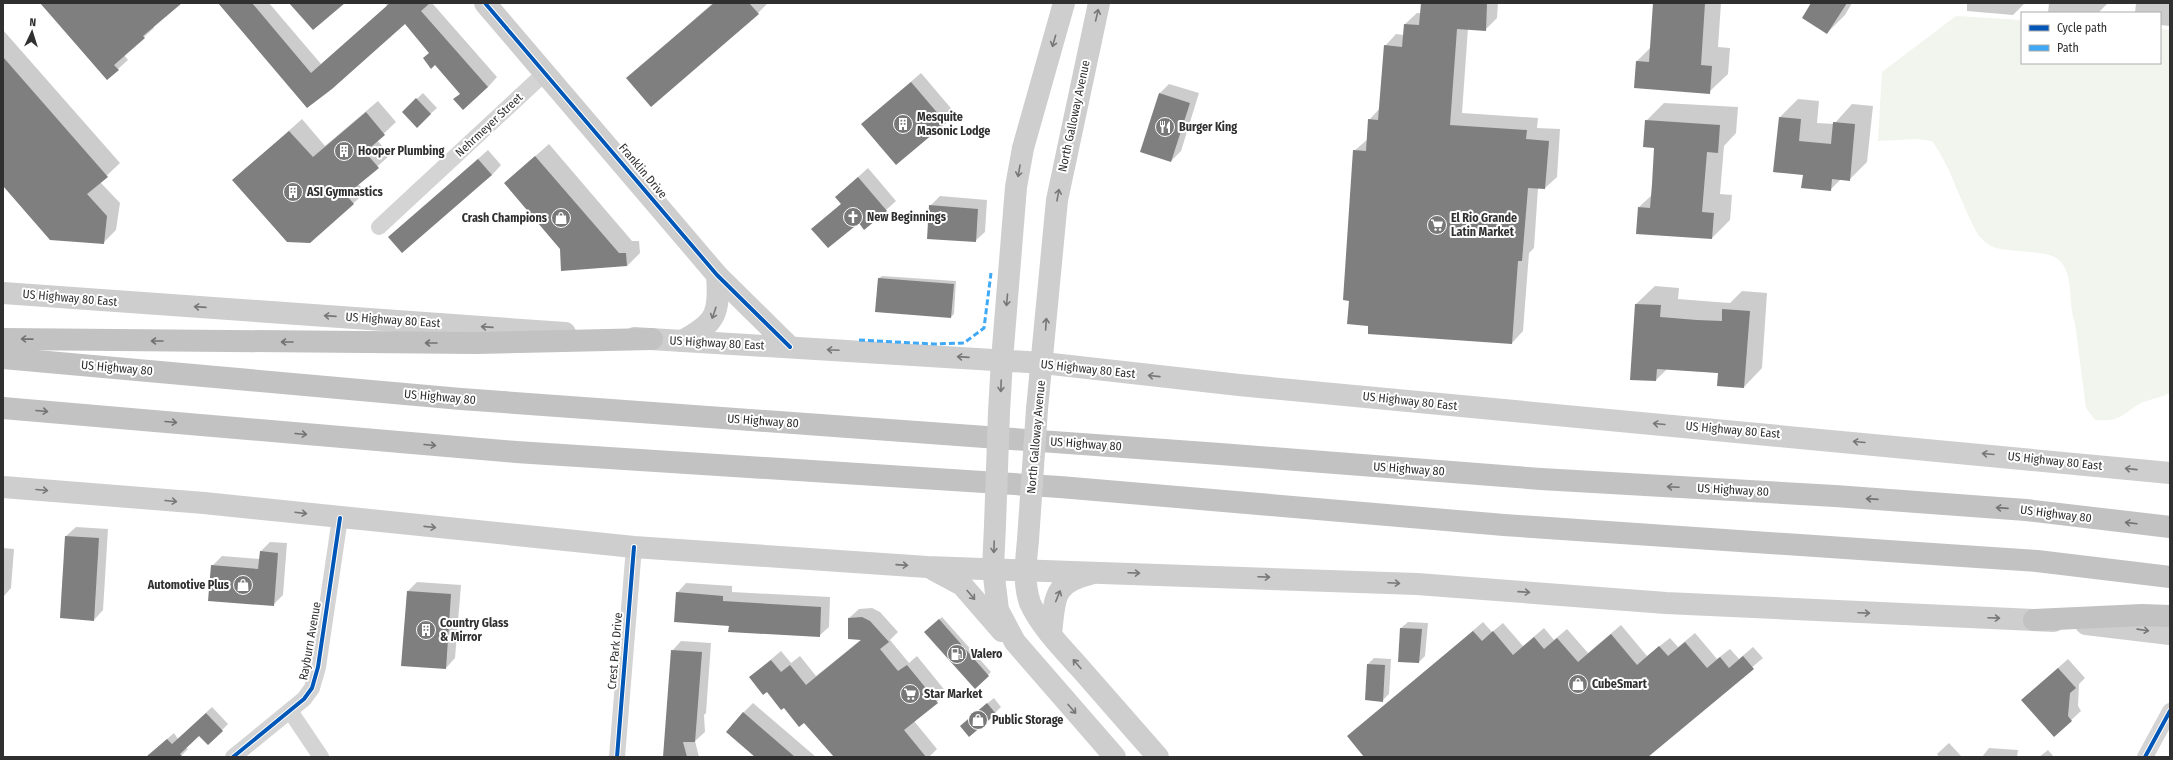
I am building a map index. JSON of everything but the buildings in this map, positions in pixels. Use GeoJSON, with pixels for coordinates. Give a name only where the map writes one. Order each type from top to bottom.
{"type":"FeatureCollection","features":[{"type":"Feature","properties":{"kind":"highway"},"geometry":{"type":"LineString","coordinates":[[3,339],[452,343],[652,339]]}},
{"type":"Feature","properties":{"kind":"highway","name":"US Highway 80"},"geometry":{"type":"LineString","coordinates":[[3,358],[476,401],[1204,453],[1541,479],[1827,496],[2026,510],[2170,527]]}},
{"type":"Feature","properties":{"kind":"highway"},"geometry":{"type":"LineString","coordinates":[[3,408],[524,452],[1038,486],[1512,526],[2038,561],[2170,577]]}},
{"type":"Feature","properties":{"kind":"highway"},"geometry":{"type":"LineString","coordinates":[[2034,620],[2142,615],[2170,616]]}},
{"type":"Feature","properties":{"kind":"main road","name":"Franklin Drive"},"geometry":{"type":"LineString","coordinates":[[486,3],[717,275],[790,347]]}},
{"type":"Feature","properties":{"kind":"main road"},"geometry":{"type":"LineString","coordinates":[[1064,3],[1023,148],[1018,179],[1002,360],[993,568],[998,610],[1015,642],[1115,757]]}},
{"type":"Feature","properties":{"kind":"main road","name":"North Galloway Avenue"},"geometry":{"type":"LineString","coordinates":[[1099,3],[1056,200],[1052,234],[1043,363],[1037,409],[1026,569],[1030,602],[1051,634],[1158,757]]}},
{"type":"Feature","properties":{"kind":"main road"},"geometry":{"type":"LineString","coordinates":[[682,341],[704,330],[712,319],[719,297],[717,275]]}},
{"type":"Feature","properties":{"kind":"main road","name":"US Highway 80 East"},"geometry":{"type":"LineString","coordinates":[[3,293],[652,339],[1043,363],[1238,385],[2001,455],[2170,473]]}},
{"type":"Feature","properties":{"kind":"main road"},"geometry":{"type":"LineString","coordinates":[[3,487],[204,503],[634,547],[927,567],[1026,569],[1409,584],[1666,603],[2034,620],[2170,634]]}},
{"type":"Feature","properties":{"kind":"main road"},"geometry":{"type":"LineString","coordinates":[[927,567],[962,585],[992,621],[1029,658]]}},
{"type":"Feature","properties":{"kind":"main road"},"geometry":{"type":"LineString","coordinates":[[1051,634],[1057,595],[1064,583],[1072,579],[1100,572]]}},
{"type":"Feature","properties":{"kind":"main road"},"geometry":{"type":"LineString","coordinates":[[1044,677],[1052,676],[1072,683],[1092,700],[1139,752],[1151,757]]}},
{"type":"Feature","properties":{"kind":"street","name":"Nehrmeyer Street"},"geometry":{"type":"LineString","coordinates":[[379,227],[546,72]]}},
{"type":"Feature","properties":{"kind":"street","name":"Rayburn Avenue"},"geometry":{"type":"LineString","coordinates":[[233,757],[304,699],[312,688],[318,667],[340,518]]}},
{"type":"Feature","properties":{"kind":"street","name":"Crest Park Drive"},"geometry":{"type":"LineString","coordinates":[[618,757],[634,547]]}},
{"type":"Feature","properties":{"kind":"street"},"geometry":{"type":"LineString","coordinates":[[290,711],[321,757]]}},
{"type":"Feature","properties":{"kind":"street"},"geometry":{"type":"LineString","coordinates":[[2145,757],[2170,711]]}},
{"type":"Feature","properties":{"kind":"shaded area"},"geometry":{"type":"Polygon","coordinates":[[[1956,16],[2021,20],[2021,64],[2161,64],[2161,29],[2170,30],[2170,393],[2143,402],[2118,418],[2112,420],[2095,420],[2086,408],[2068,275],[2065,268],[2056,258],[2048,255],[1998,248],[1991,246],[1983,240],[1975,230],[1949,170],[1932,141],[1918,139],[1878,141],[1882,72],[1956,16]]]}},
{"type":"Feature","properties":{"kind":"marked path"},"geometry":{"type":"LineString","coordinates":[[859,340],[934,344],[964,343],[984,328],[991,273]]}},
{"type":"Feature","properties":{"kind":"cycle path"},"geometry":{"type":"LineString","coordinates":[[485,3],[717,275],[790,347]]}},
{"type":"Feature","properties":{"kind":"cycle path"},"geometry":{"type":"LineString","coordinates":[[233,757],[304,699],[312,688],[318,667],[340,518]]}},
{"type":"Feature","properties":{"kind":"cycle path"},"geometry":{"type":"LineString","coordinates":[[617,757],[634,547]]}},
{"type":"Feature","properties":{"kind":"cycle path"},"geometry":{"type":"LineString","coordinates":[[2145,757],[2170,711]]}},
{"type":"Feature","properties":{"kind":"place","name":"Mesquite Masonic Lodge"},"geometry":{"type":"Point","coordinates":[903,124]}},
{"type":"Feature","properties":{"kind":"place","name":"Burger King"},"geometry":{"type":"Point","coordinates":[1165,127]}},
{"type":"Feature","properties":{"kind":"place","name":"Hooper Plumbing"},"geometry":{"type":"Point","coordinates":[344,151]}},
{"type":"Feature","properties":{"kind":"place","name":"ASI Gymnastics"},"geometry":{"type":"Point","coordinates":[293,192]}},
{"type":"Feature","properties":{"kind":"place","name":"New Beginnings"},"geometry":{"type":"Point","coordinates":[853,217]}},
{"type":"Feature","properties":{"kind":"place","name":"Crash Champions"},"geometry":{"type":"Point","coordinates":[561,218]}},
{"type":"Feature","properties":{"kind":"place","name":"El Rio Grande Latin Market"},"geometry":{"type":"Point","coordinates":[1437,225]}},
{"type":"Feature","properties":{"kind":"place","name":"Automotive Plus"},"geometry":{"type":"Point","coordinates":[243,585]}},
{"type":"Feature","properties":{"kind":"place","name":"Country Glass & Mirror"},"geometry":{"type":"Point","coordinates":[426,630]}},
{"type":"Feature","properties":{"kind":"place","name":"Valero"},"geometry":{"type":"Point","coordinates":[957,654]}},
{"type":"Feature","properties":{"kind":"place","name":"CubeSmart"},"geometry":{"type":"Point","coordinates":[1578,684]}},
{"type":"Feature","properties":{"kind":"place","name":"Star Market"},"geometry":{"type":"Point","coordinates":[910,694]}},
{"type":"Feature","properties":{"kind":"place","name":"Public Storage"},"geometry":{"type":"Point","coordinates":[978,720]}}]}
